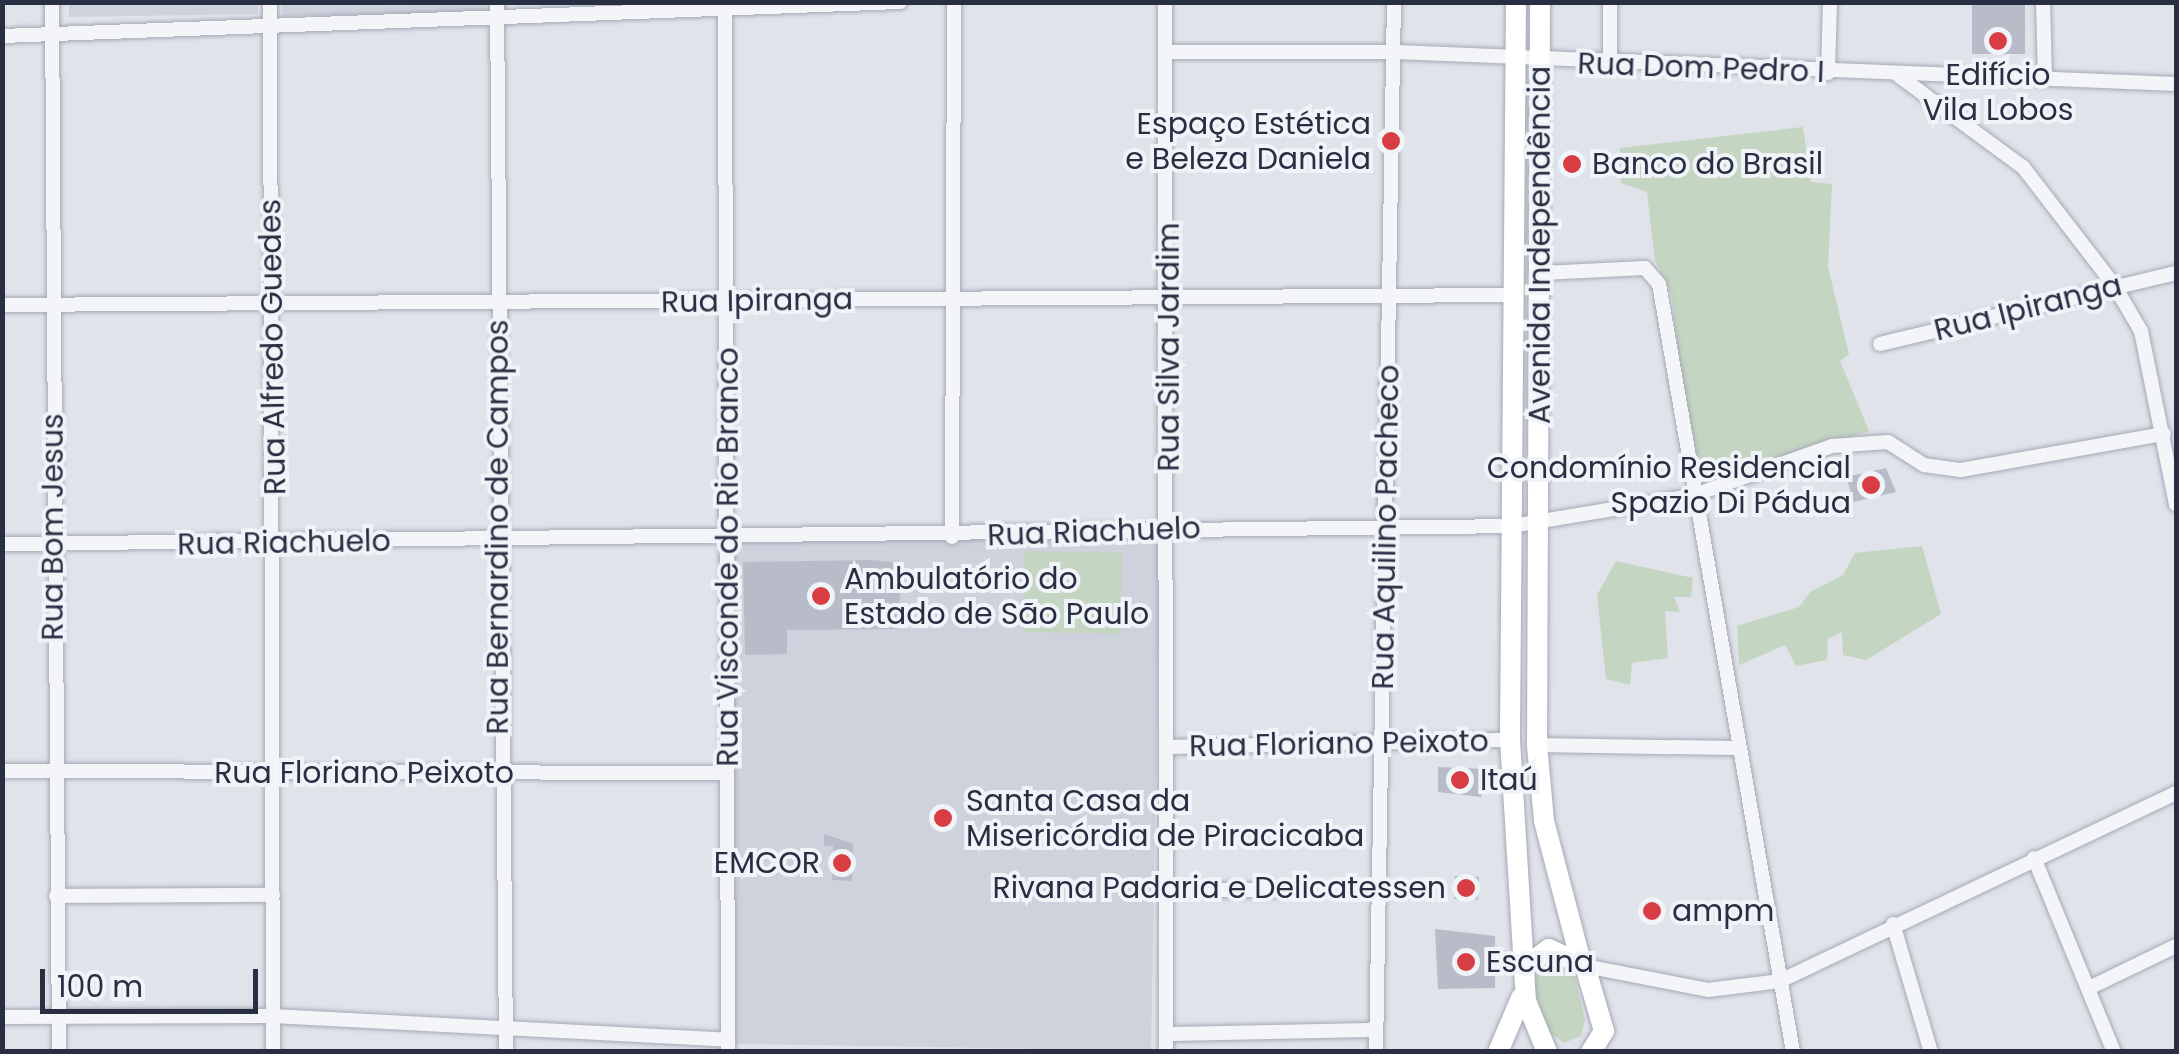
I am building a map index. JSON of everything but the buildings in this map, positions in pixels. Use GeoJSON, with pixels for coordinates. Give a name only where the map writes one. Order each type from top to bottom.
{"type":"FeatureCollection","features":[{"type":"Feature","properties":{"kind":"main road","name":"Avenida Independência"},"geometry":{"type":"LineString","coordinates":[[1498,1052],[1517,1023],[1526,971],[1510,740],[1516,2]]}},
{"type":"Feature","properties":{"kind":"main road","name":"Avenida Independência"},"geometry":{"type":"LineString","coordinates":[[1540,2],[1542,273],[1537,744],[1544,821],[1608,1042]]}},
{"type":"Feature","properties":{"kind":"main road"},"geometry":{"type":"LineString","coordinates":[[1547,1052],[1530,1024],[1526,971],[1549,949],[1583,964]]}},
{"type":"Feature","properties":{"kind":"main road"},"geometry":{"type":"LineString","coordinates":[[1591,1052],[1608,1042]]}},
{"type":"Feature","properties":{"kind":"street","name":"Rua Bom Jesus"},"geometry":{"type":"LineString","coordinates":[[52,2],[53,770],[59,1052]]}},
{"type":"Feature","properties":{"kind":"street","name":"Rua Alfredo Guedes"},"geometry":{"type":"LineString","coordinates":[[270,2],[276,546],[273,1052]]}},
{"type":"Feature","properties":{"kind":"street","name":"Rua Bernardino de Campos"},"geometry":{"type":"LineString","coordinates":[[497,2],[498,774],[506,1052]]}},
{"type":"Feature","properties":{"kind":"street"},"geometry":{"type":"LineString","coordinates":[[2,36],[498,22],[900,2]]}},
{"type":"Feature","properties":{"kind":"street"},"geometry":{"type":"LineString","coordinates":[[952,537],[954,2]]}},
{"type":"Feature","properties":{"kind":"street","name":"Rua Silva Jardim"},"geometry":{"type":"LineString","coordinates":[[1165,2],[1170,529],[1162,890],[1166,1052]]}},
{"type":"Feature","properties":{"kind":"street","name":"Rua Aquilino Pacheco"},"geometry":{"type":"LineString","coordinates":[[1376,1052],[1380,745],[1389,528],[1394,2]]}},
{"type":"Feature","properties":{"kind":"street"},"geometry":{"type":"LineString","coordinates":[[1610,2],[1610,66]]}},
{"type":"Feature","properties":{"kind":"street"},"geometry":{"type":"LineString","coordinates":[[1828,73],[1830,2]]}},
{"type":"Feature","properties":{"kind":"street"},"geometry":{"type":"LineString","coordinates":[[2043,2],[2045,78]]}},
{"type":"Feature","properties":{"kind":"street","name":"Rua Visconde do Rio Branco"},"geometry":{"type":"LineString","coordinates":[[725,8],[730,302],[728,1046]]}},
{"type":"Feature","properties":{"kind":"street","name":"Rua Dom Pedro I"},"geometry":{"type":"LineString","coordinates":[[1166,52],[1396,52],[1516,56],[1610,66],[2176,84]]}},
{"type":"Feature","properties":{"kind":"street"},"geometry":{"type":"LineString","coordinates":[[1899,76],[2023,167],[2114,284],[2141,331],[2176,505]]}},
{"type":"Feature","properties":{"kind":"street"},"geometry":{"type":"LineString","coordinates":[[1950,78],[1951,111]]}},
{"type":"Feature","properties":{"kind":"street"},"geometry":{"type":"LineString","coordinates":[[1542,273],[1645,268],[1662,300],[1691,496],[1793,1052]]}},
{"type":"Feature","properties":{"kind":"street","name":"Rua Ipiranga"},"geometry":{"type":"LineString","coordinates":[[1880,344],[2176,272]]}},
{"type":"Feature","properties":{"kind":"street","name":"Rua Ipiranga"},"geometry":{"type":"LineString","coordinates":[[2,306],[272,308],[952,297],[1392,302],[1512,295]]}},
{"type":"Feature","properties":{"kind":"street","name":"Rua Riachuelo"},"geometry":{"type":"LineString","coordinates":[[2,544],[276,546],[500,538],[952,537],[1170,529],[1512,526],[1691,496],[1832,446],[1888,442],[1924,465],[1960,470],[2164,434]]}},
{"type":"Feature","properties":{"kind":"street","name":"Rua Floriano Peixoto"},"geometry":{"type":"LineString","coordinates":[[1168,747],[1510,740]]}},
{"type":"Feature","properties":{"kind":"street"},"geometry":{"type":"LineString","coordinates":[[1537,744],[1735,748]]}},
{"type":"Feature","properties":{"kind":"street","name":"Rua Floriano Peixoto"},"geometry":{"type":"LineString","coordinates":[[2,771],[726,773]]}},
{"type":"Feature","properties":{"kind":"street"},"geometry":{"type":"LineString","coordinates":[[1583,964],[1708,990],[1780,981],[1893,924],[2176,793]]}},
{"type":"Feature","properties":{"kind":"street"},"geometry":{"type":"LineString","coordinates":[[2034,858],[2092,987],[2114,1052]]}},
{"type":"Feature","properties":{"kind":"street"},"geometry":{"type":"LineString","coordinates":[[1162,890],[1282,890]]}},
{"type":"Feature","properties":{"kind":"street"},"geometry":{"type":"LineString","coordinates":[[56,896],[273,895]]}},
{"type":"Feature","properties":{"kind":"street"},"geometry":{"type":"LineString","coordinates":[[1893,924],[1931,1052]]}},
{"type":"Feature","properties":{"kind":"street"},"geometry":{"type":"LineString","coordinates":[[2092,987],[2176,946]]}},
{"type":"Feature","properties":{"kind":"street"},"geometry":{"type":"LineString","coordinates":[[2,1017],[272,1016],[728,1046]]}},
{"type":"Feature","properties":{"kind":"street"},"geometry":{"type":"LineString","coordinates":[[1166,1034],[1376,1030]]}},
{"type":"Feature","properties":{"kind":"shaded area"},"geometry":{"type":"Polygon","coordinates":[[[69,3],[257,3],[258,14],[69,17],[69,3]]]}},
{"type":"Feature","properties":{"kind":"shaded area"},"geometry":{"type":"Polygon","coordinates":[[[282,3],[485,3],[486,14],[282,16],[282,3]]]}},
{"type":"Feature","properties":{"kind":"shaded area","name":"Santa Casa da Misericórdia de Piracicaba"},"geometry":{"type":"Polygon","coordinates":[[[733,531],[1160,538],[1151,1051],[724,1043],[733,531]]]}},
{"type":"Feature","properties":{"kind":"green space"},"geometry":{"type":"Polygon","coordinates":[[[1803,127],[1811,182],[1832,184],[1828,267],[1849,354],[1840,361],[1869,431],[1696,487],[1671,292],[1655,261],[1647,192],[1621,183],[1620,148],[1803,127]]]}},
{"type":"Feature","properties":{"kind":"green space"},"geometry":{"type":"Polygon","coordinates":[[[1922,546],[1941,614],[1866,660],[1843,655],[1842,632],[1828,639],[1827,660],[1796,666],[1785,645],[1739,665],[1737,626],[1799,607],[1810,592],[1843,575],[1855,553],[1922,546]]]}},
{"type":"Feature","properties":{"kind":"green space"},"geometry":{"type":"Polygon","coordinates":[[[1025,551],[1122,553],[1121,634],[1024,632],[1025,551]]]}},
{"type":"Feature","properties":{"kind":"green space"},"geometry":{"type":"Polygon","coordinates":[[[1616,561],[1693,578],[1691,597],[1674,597],[1680,612],[1665,611],[1668,658],[1632,663],[1630,685],[1606,679],[1597,595],[1616,561]]]}},
{"type":"Feature","properties":{"kind":"green space"},"geometry":{"type":"Polygon","coordinates":[[[1555,962],[1573,968],[1585,1020],[1581,1036],[1564,1043],[1543,1027],[1534,984],[1538,971],[1555,962]]]}},
{"type":"Feature","properties":{"kind":"place","name":"Edifício Vila Lobos"},"geometry":{"type":"Point","coordinates":[1998,41]}},
{"type":"Feature","properties":{"kind":"place","name":"Espaço Estética e Beleza Daniela"},"geometry":{"type":"Point","coordinates":[1391,141]}},
{"type":"Feature","properties":{"kind":"place","name":"Banco do Brasil"},"geometry":{"type":"Point","coordinates":[1572,164]}},
{"type":"Feature","properties":{"kind":"place","name":"Condomínio Residencial Spazio Di Pádua"},"geometry":{"type":"Point","coordinates":[1871,485]}},
{"type":"Feature","properties":{"kind":"place","name":"Ambulatório do Estado de São Paulo"},"geometry":{"type":"Point","coordinates":[821,596]}},
{"type":"Feature","properties":{"kind":"place","name":"Itaú"},"geometry":{"type":"Point","coordinates":[1460,780]}},
{"type":"Feature","properties":{"kind":"place","name":"Santa Casa da Misericórdia de Piracicaba"},"geometry":{"type":"Point","coordinates":[943,818]}},
{"type":"Feature","properties":{"kind":"place","name":"EMCOR"},"geometry":{"type":"Point","coordinates":[842,863]}},
{"type":"Feature","properties":{"kind":"place","name":"Rivana Padaria e Delicatessen"},"geometry":{"type":"Point","coordinates":[1466,888]}},
{"type":"Feature","properties":{"kind":"place","name":"ampm"},"geometry":{"type":"Point","coordinates":[1652,911]}},
{"type":"Feature","properties":{"kind":"place","name":"Escuna"},"geometry":{"type":"Point","coordinates":[1466,962]}}]}
